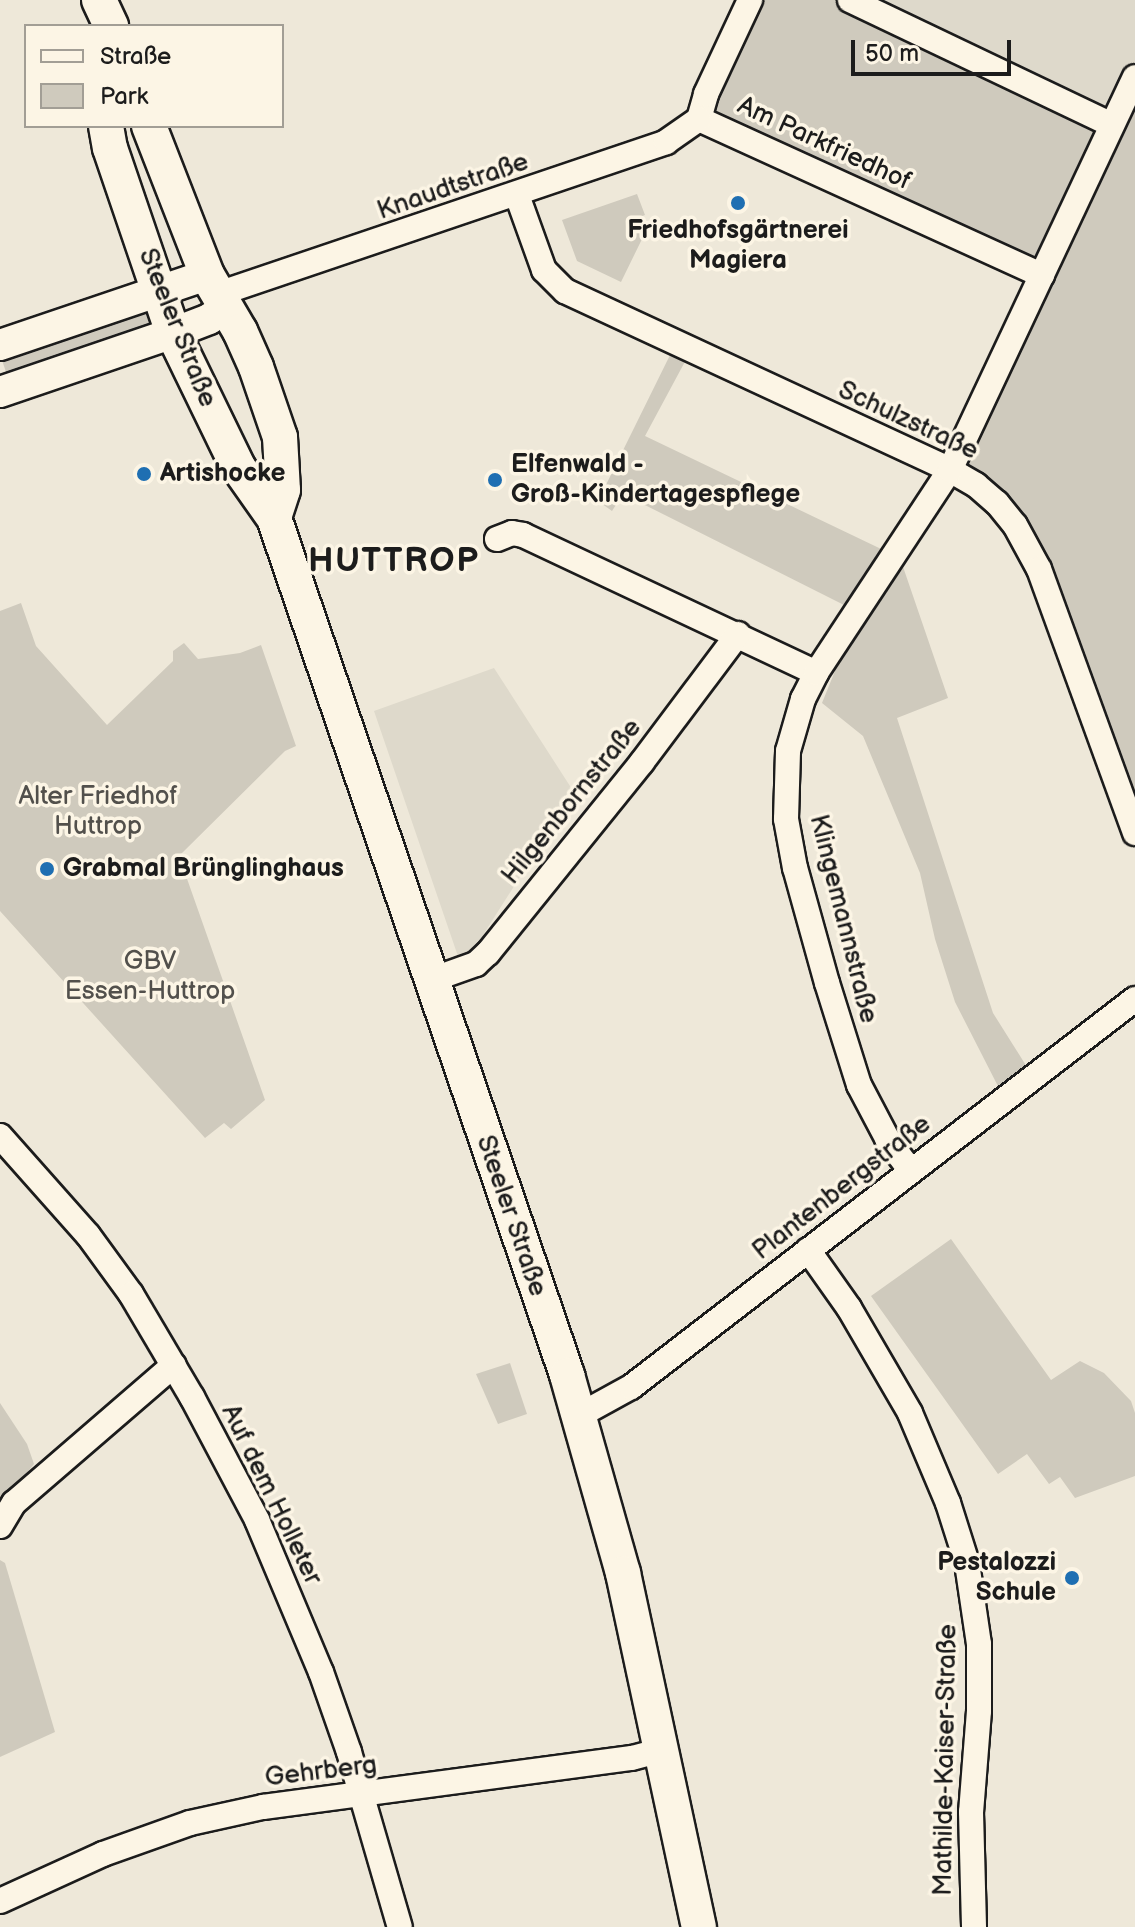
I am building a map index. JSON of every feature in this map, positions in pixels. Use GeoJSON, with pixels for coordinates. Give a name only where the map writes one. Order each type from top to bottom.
{"type":"FeatureCollection","features":[{"type":"Feature","properties":{"kind":"main road"},"geometry":{"type":"LineString","coordinates":[[88,0],[91,24]]}},
{"type":"Feature","properties":{"kind":"main road"},"geometry":{"type":"LineString","coordinates":[[99,0],[110,24]]}},
{"type":"Feature","properties":{"kind":"main road","name":"Steeler Straße"},"geometry":{"type":"LineString","coordinates":[[107,128],[173,333],[238,467],[274,518],[580,1415],[623,1573],[699,1927]]}},
{"type":"Feature","properties":{"kind":"main road","name":"Steeler Straße"},"geometry":{"type":"LineString","coordinates":[[150,128],[217,293],[256,367],[280,437],[283,490],[274,518]]}},
{"type":"Feature","properties":{"kind":"street","name":"Am Parkfriedhof"},"geometry":{"type":"LineString","coordinates":[[750,0],[706,94],[699,119],[1042,275]]}},
{"type":"Feature","properties":{"kind":"street"},"geometry":{"type":"LineString","coordinates":[[850,0],[1112,125]]}},
{"type":"Feature","properties":{"kind":"street"},"geometry":{"type":"LineString","coordinates":[[950,470],[1135,77]]}},
{"type":"Feature","properties":{"kind":"street","name":"Knaudtstraße"},"geometry":{"type":"LineString","coordinates":[[217,293],[517,195],[666,142],[699,119]]}},
{"type":"Feature","properties":{"kind":"street","name":"Schulzstraße"},"geometry":{"type":"LineString","coordinates":[[517,195],[544,270],[565,291],[950,470],[976,485],[997,503],[1029,549],[1135,833]]}},
{"type":"Feature","properties":{"kind":"street"},"geometry":{"type":"LineString","coordinates":[[0,345],[158,290],[217,293],[209,319],[0,392]]}},
{"type":"Feature","properties":{"kind":"street","name":"Klingemannstraße"},"geometry":{"type":"LineString","coordinates":[[911,1171],[882,1129],[859,1085],[795,868],[786,819],[787,761],[803,699],[816,673],[950,470]]}},
{"type":"Feature","properties":{"kind":"street"},"geometry":{"type":"LineString","coordinates":[[497,539],[512,533],[523,535],[816,673]]}},
{"type":"Feature","properties":{"kind":"street","name":"Hilgenbornstraße"},"geometry":{"type":"LineString","coordinates":[[431,980],[476,964],[488,953],[642,762],[738,634]]}},
{"type":"Feature","properties":{"kind":"street","name":"Plantenbergstraße"},"geometry":{"type":"LineString","coordinates":[[580,1415],[631,1387],[1135,999]]}},
{"type":"Feature","properties":{"kind":"street","name":"Auf dem Holleter"},"geometry":{"type":"LineString","coordinates":[[0,1136],[88,1235],[131,1294],[192,1397],[257,1520],[321,1672],[400,1927]]}},
{"type":"Feature","properties":{"kind":"street","name":"Mathilde-Kaiser-Straße"},"geometry":{"type":"LineString","coordinates":[[808,1250],[849,1308],[910,1413],[948,1503],[967,1563],[979,1644],[979,1711],[971,1812],[974,1927]]}},
{"type":"Feature","properties":{"kind":"street"},"geometry":{"type":"LineString","coordinates":[[0,1526],[14,1503],[174,1365]]}},
{"type":"Feature","properties":{"kind":"street","name":"Gehrberg"},"geometry":{"type":"LineString","coordinates":[[0,1901],[103,1854],[190,1823],[263,1807],[632,1758],[662,1750]]}},
{"type":"Feature","properties":{"kind":"shaded area"},"geometry":{"type":"Polygon","coordinates":[[[860,0],[1135,0],[1135,70],[1110,124],[860,0]]]}},
{"type":"Feature","properties":{"kind":"shaded area"},"geometry":{"type":"Polygon","coordinates":[[[494,668],[579,800],[525,869],[462,968],[374,711],[494,668]]]}},
{"type":"Feature","properties":{"kind":"green space"},"geometry":{"type":"Polygon","coordinates":[[[752,0],[848,0],[1110,125],[1042,274],[701,118],[752,0]]]}},
{"type":"Feature","properties":{"kind":"green space"},"geometry":{"type":"Polygon","coordinates":[[[1135,82],[1135,829],[1040,566],[952,469],[1135,82]]]}},
{"type":"Feature","properties":{"kind":"green space"},"geometry":{"type":"Polygon","coordinates":[[[637,194],[645,215],[637,218],[643,237],[621,282],[577,261],[562,220],[637,194]]]}},
{"type":"Feature","properties":{"kind":"green space"},"geometry":{"type":"Polygon","coordinates":[[[149,302],[156,322],[6,373],[0,353],[149,302]]]}},
{"type":"Feature","properties":{"kind":"green space"},"geometry":{"type":"Polygon","coordinates":[[[673,349],[688,356],[645,436],[900,558],[948,698],[897,718],[993,1013],[1032,1075],[1003,1096],[955,1002],[935,939],[920,873],[863,736],[822,703],[852,629],[846,606],[623,494],[612,511],[598,501],[673,349]]]}},
{"type":"Feature","properties":{"kind":"green space"},"geometry":{"type":"Polygon","coordinates":[[[21,603],[36,646],[107,725],[173,661],[173,651],[184,643],[198,659],[240,653],[261,645],[296,746],[285,751],[179,856],[265,1100],[231,1129],[224,1123],[205,1138],[0,911],[0,611],[21,603]]]}},
{"type":"Feature","properties":{"kind":"green space"},"geometry":{"type":"Polygon","coordinates":[[[951,1239],[1051,1380],[1080,1361],[1104,1373],[1131,1401],[1135,1413],[1135,1476],[1075,1498],[1060,1477],[1049,1484],[1027,1454],[998,1474],[871,1296],[951,1239]]]}},
{"type":"Feature","properties":{"kind":"green space"},"geometry":{"type":"Polygon","coordinates":[[[510,1363],[527,1414],[498,1424],[476,1374],[510,1363]]]}},
{"type":"Feature","properties":{"kind":"green space"},"geometry":{"type":"Polygon","coordinates":[[[0,1403],[27,1444],[34,1464],[0,1507],[0,1403]]]}},
{"type":"Feature","properties":{"kind":"green space"},"geometry":{"type":"Polygon","coordinates":[[[0,1560],[5,1563],[55,1732],[0,1757],[0,1560]]]}},
{"type":"Feature","properties":{"kind":"place","name":"Friedhofsgärtnerei Magiera"},"geometry":{"type":"Point","coordinates":[738,203]}},
{"type":"Feature","properties":{"kind":"place","name":"Artishocke"},"geometry":{"type":"Point","coordinates":[144,474]}},
{"type":"Feature","properties":{"kind":"place","name":"Elfenwald - Groß-Kindertagespflege"},"geometry":{"type":"Point","coordinates":[495,480]}},
{"type":"Feature","properties":{"kind":"place","name":"Grabmal Brünglinghaus"},"geometry":{"type":"Point","coordinates":[47,869]}},
{"type":"Feature","properties":{"kind":"place","name":"Pestalozzi Schule"},"geometry":{"type":"Point","coordinates":[1072,1578]}},
{"type":"Feature","properties":{"kind":"district","name":"HUTTROP"},"geometry":{"type":"Point","coordinates":[394,561]}},
{"type":"Feature","properties":{"kind":"park label","name":"Alter Friedhof Huttrop"},"geometry":{"type":"Point","coordinates":[98,812]}},
{"type":"Feature","properties":{"kind":"park label","name":"GBV Essen-Huttrop"},"geometry":{"type":"Point","coordinates":[150,977]}}]}
